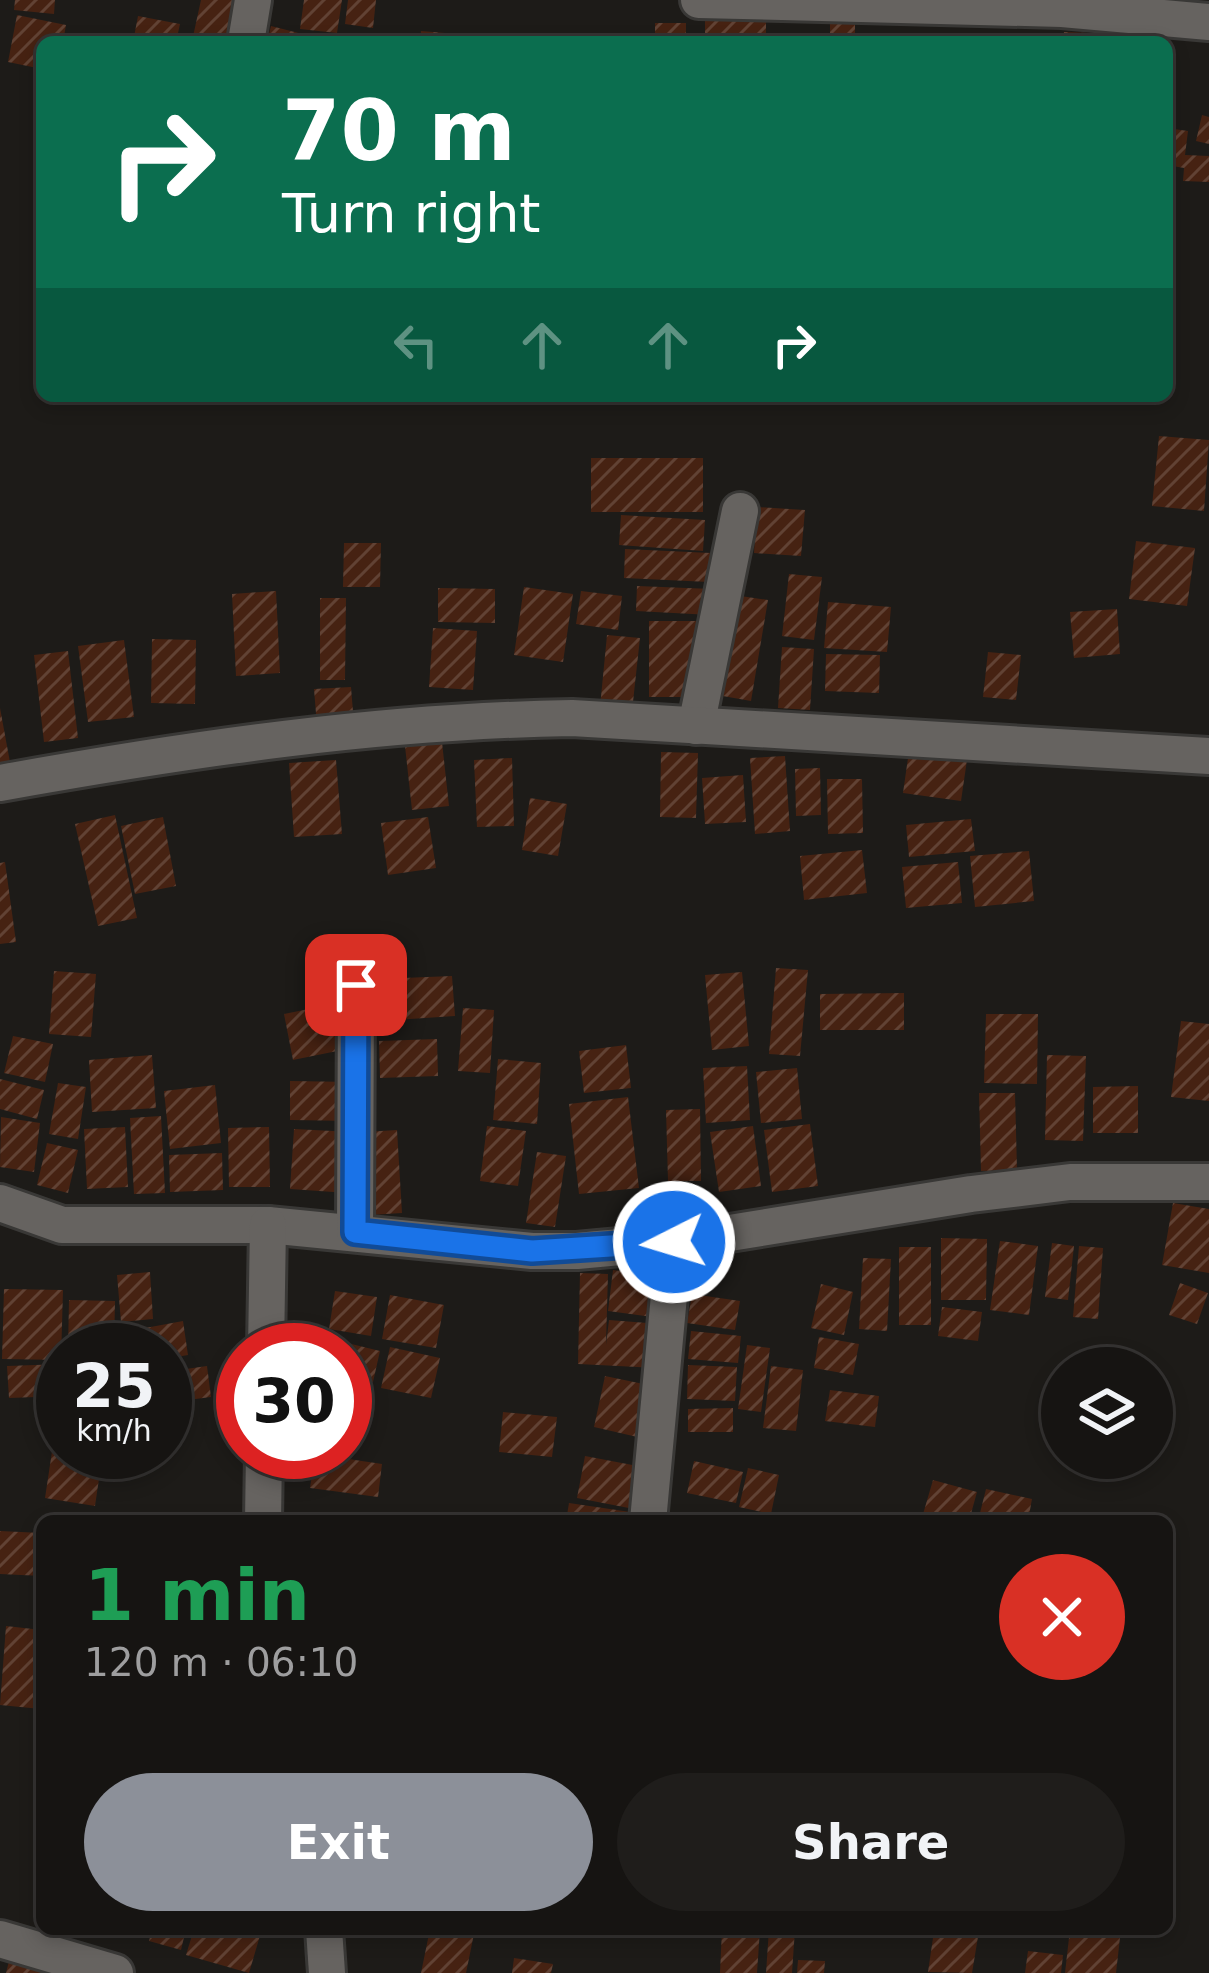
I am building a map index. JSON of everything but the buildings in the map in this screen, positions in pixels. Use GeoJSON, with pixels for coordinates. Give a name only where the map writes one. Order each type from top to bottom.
{"type":"FeatureCollection","features":[{"type":"Feature","properties":{"kind":"street"},"geometry":{"type":"LineString","coordinates":[[247,36],[253,0]]}},
{"type":"Feature","properties":{"kind":"street"},"geometry":{"type":"LineString","coordinates":[[699,0],[900,2],[1209,22]]}},
{"type":"Feature","properties":{"kind":"street"},"geometry":{"type":"LineString","coordinates":[[696,726],[740,511]]}},
{"type":"Feature","properties":{"kind":"street"},"geometry":{"type":"LineString","coordinates":[[0,783],[283,737],[463,721],[572,718],[1209,756]]}},
{"type":"Feature","properties":{"kind":"street"},"geometry":{"type":"LineString","coordinates":[[355,1232],[356,985]]}},
{"type":"Feature","properties":{"kind":"street"},"geometry":{"type":"LineString","coordinates":[[0,1203],[62,1226],[268,1225],[532,1251],[674,1242],[1070,1182],[1209,1182]]}},
{"type":"Feature","properties":{"kind":"street"},"geometry":{"type":"LineString","coordinates":[[266,1323],[268,1225]]}},
{"type":"Feature","properties":{"kind":"street"},"geometry":{"type":"LineString","coordinates":[[649,1515],[674,1242]]}},
{"type":"Feature","properties":{"kind":"street"},"geometry":{"type":"LineString","coordinates":[[263,1515],[264,1479]]}},
{"type":"Feature","properties":{"kind":"street"},"geometry":{"type":"LineString","coordinates":[[324,1935],[327,1973]]}},
{"type":"Feature","properties":{"kind":"street"},"geometry":{"type":"LineString","coordinates":[[0,1939],[115,1973]]}},
{"type":"Feature","properties":{"kind":"route"},"geometry":{"type":"LineString","coordinates":[[356,985],[355,1232],[532,1251],[674,1242]]}}]}
